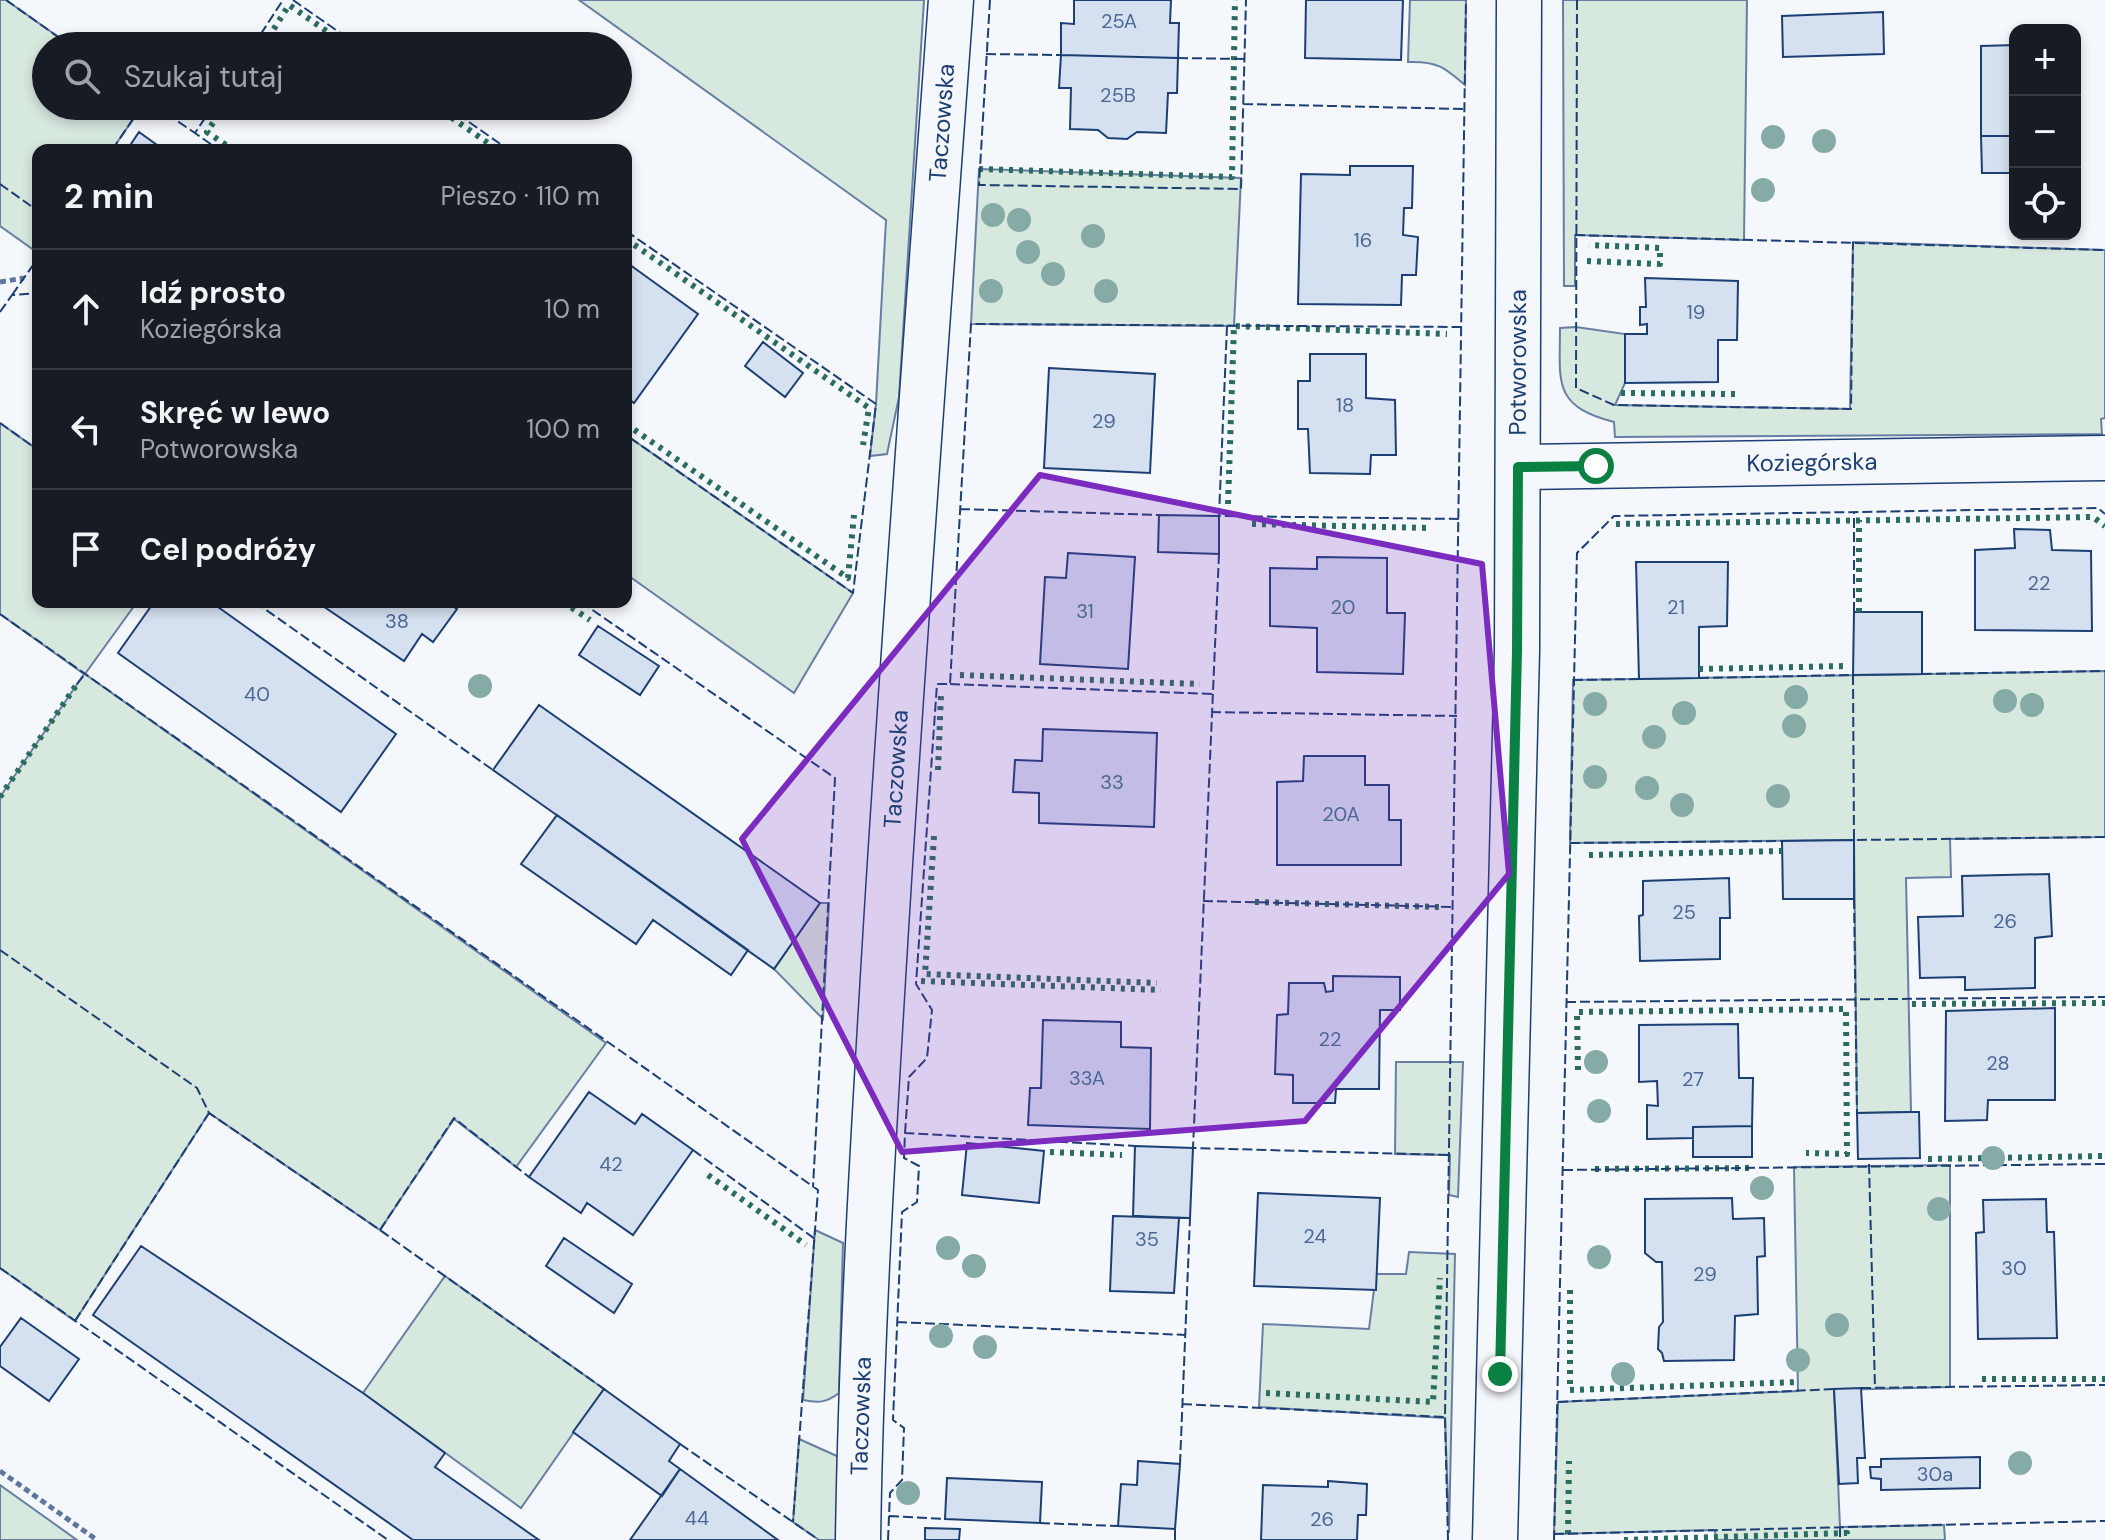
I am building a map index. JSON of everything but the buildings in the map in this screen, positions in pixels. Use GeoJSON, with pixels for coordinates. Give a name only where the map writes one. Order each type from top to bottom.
{"type":"FeatureCollection","features":[{"type":"Feature","properties":{"kind":"street","name":"Taczowska"},"geometry":{"type":"LineString","coordinates":[[858,1540],[860,1375],[875,1114],[903,658],[951,0]]}},
{"type":"Feature","properties":{"kind":"street","name":"Potworowska"},"geometry":{"type":"LineString","coordinates":[[1495,1540],[1517,651],[1519,0]]}},
{"type":"Feature","properties":{"kind":"street","name":"Koziegórska"},"geometry":{"type":"LineString","coordinates":[[1518,467],[2105,458]]}},
{"type":"Feature","properties":{"kind":"path"},"geometry":{"type":"LineString","coordinates":[[0,282],[24,278]]}},
{"type":"Feature","properties":{"kind":"path"},"geometry":{"type":"LineString","coordinates":[[0,1471],[97,1540]]}},
{"type":"Feature","properties":{"kind":"highlighted area"},"geometry":{"type":"Polygon","coordinates":[[[1040,475],[1482,564],[1509,874],[1305,1121],[902,1152],[742,839],[1040,475]]]}},
{"type":"Feature","properties":{"kind":"shaded area"},"geometry":{"type":"Polygon","coordinates":[[[0,0],[6,0],[51,32],[32,32],[32,120],[132,120],[116,144],[32,144],[32,249],[0,226],[0,0]]]}},
{"type":"Feature","properties":{"kind":"shaded area"},"geometry":{"type":"Polygon","coordinates":[[[579,0],[924,0],[899,397],[887,454],[870,456],[876,404],[886,220],[632,38],[632,32],[624,32],[579,0]]]}},
{"type":"Feature","properties":{"kind":"shaded area"},"geometry":{"type":"Polygon","coordinates":[[[1410,0],[1466,0],[1465,85],[1440,66],[1408,62],[1410,0]]]}},
{"type":"Feature","properties":{"kind":"shaded area"},"geometry":{"type":"Polygon","coordinates":[[[1563,0],[1747,0],[1744,240],[1575,235],[1575,286],[1564,286],[1563,0]]]}},
{"type":"Feature","properties":{"kind":"shaded area"},"geometry":{"type":"Polygon","coordinates":[[[979,169],[1241,178],[1234,326],[971,324],[979,169]]]}},
{"type":"Feature","properties":{"kind":"shaded area"},"geometry":{"type":"Polygon","coordinates":[[[1853,242],[2105,250],[2105,418],[2101,419],[2102,434],[1615,437],[1614,422],[1579,408],[1564,389],[1560,328],[1576,327],[1625,334],[1625,383],[1615,405],[1850,409],[1853,242]]]}},
{"type":"Feature","properties":{"kind":"shaded area"},"geometry":{"type":"Polygon","coordinates":[[[0,423],[32,446],[32,608],[133,608],[85,674],[606,1043],[516,1167],[454,1119],[380,1230],[209,1113],[75,1321],[0,1268],[0,797],[84,674],[0,614],[0,423]]]}},
{"type":"Feature","properties":{"kind":"shaded area"},"geometry":{"type":"Polygon","coordinates":[[[632,439],[853,593],[794,693],[632,578],[632,439]]]}},
{"type":"Feature","properties":{"kind":"shaded area"},"geometry":{"type":"Polygon","coordinates":[[[2105,671],[2105,837],[1950,839],[1951,877],[1906,878],[1911,1112],[1857,1113],[1854,840],[1570,843],[1573,680],[2105,671]]]}},
{"type":"Feature","properties":{"kind":"shaded area"},"geometry":{"type":"Polygon","coordinates":[[[820,903],[829,903],[823,1019],[774,969],[820,903]]]}},
{"type":"Feature","properties":{"kind":"shaded area"},"geometry":{"type":"Polygon","coordinates":[[[1396,1062],[1463,1062],[1458,1197],[1449,1195],[1450,1155],[1395,1154],[1396,1062]]]}},
{"type":"Feature","properties":{"kind":"shaded area"},"geometry":{"type":"Polygon","coordinates":[[[1950,1165],[1950,1387],[1834,1390],[1840,1527],[1944,1525],[1945,1540],[1716,1540],[1715,1530],[1554,1534],[1558,1402],[1798,1391],[1794,1167],[1950,1165]]]}},
{"type":"Feature","properties":{"kind":"shaded area"},"geometry":{"type":"Polygon","coordinates":[[[815,1230],[843,1243],[839,1393],[818,1402],[803,1400],[815,1230]]]}},
{"type":"Feature","properties":{"kind":"shaded area"},"geometry":{"type":"Polygon","coordinates":[[[1409,1252],[1455,1254],[1449,1533],[1445,1418],[1259,1407],[1263,1324],[1369,1329],[1376,1274],[1406,1274],[1409,1252]]]}},
{"type":"Feature","properties":{"kind":"shaded area"},"geometry":{"type":"Polygon","coordinates":[[[445,1276],[604,1389],[521,1508],[363,1393],[445,1276]]]}},
{"type":"Feature","properties":{"kind":"shaded area"},"geometry":{"type":"Polygon","coordinates":[[[799,1439],[839,1457],[838,1540],[819,1540],[793,1522],[799,1439]]]}},
{"type":"Feature","properties":{"kind":"shaded area"},"geometry":{"type":"Polygon","coordinates":[[[0,1485],[77,1540],[0,1540],[0,1485]]]}},
{"type":"Feature","properties":{"kind":"hedge"},"geometry":{"type":"LineString","coordinates":[[979,169],[1232,177],[1235,0]]}},
{"type":"Feature","properties":{"kind":"hedge"},"geometry":{"type":"LineString","coordinates":[[272,32],[289,5],[328,32]]}},
{"type":"Feature","properties":{"kind":"hedge"},"geometry":{"type":"LineString","coordinates":[[215,120],[207,132],[224,144]]}},
{"type":"Feature","properties":{"kind":"hedge"},"geometry":{"type":"LineString","coordinates":[[455,120],[489,144]]}},
{"type":"Feature","properties":{"kind":"hedge"},"geometry":{"type":"LineString","coordinates":[[632,243],[869,408],[863,445]]}},
{"type":"Feature","properties":{"kind":"hedge"},"geometry":{"type":"LineString","coordinates":[[1587,261],[1660,264],[1660,248],[1589,245]]}},
{"type":"Feature","properties":{"kind":"hedge"},"geometry":{"type":"LineString","coordinates":[[1228,504],[1234,326],[1447,334]]}},
{"type":"Feature","properties":{"kind":"hedge"},"geometry":{"type":"LineString","coordinates":[[1621,393],[1735,394]]}},
{"type":"Feature","properties":{"kind":"hedge"},"geometry":{"type":"LineString","coordinates":[[632,428],[848,578],[854,515]]}},
{"type":"Feature","properties":{"kind":"hedge"},"geometry":{"type":"LineString","coordinates":[[1616,524],[2093,517],[2105,526]]}},
{"type":"Feature","properties":{"kind":"hedge"},"geometry":{"type":"LineString","coordinates":[[1859,520],[1859,612]]}},
{"type":"Feature","properties":{"kind":"hedge"},"geometry":{"type":"LineString","coordinates":[[1252,524],[1431,528]]}},
{"type":"Feature","properties":{"kind":"hedge"},"geometry":{"type":"LineString","coordinates":[[572,608],[590,620]]}},
{"type":"Feature","properties":{"kind":"hedge"},"geometry":{"type":"LineString","coordinates":[[1699,669],[1846,666]]}},
{"type":"Feature","properties":{"kind":"hedge"},"geometry":{"type":"LineString","coordinates":[[960,675],[1200,684]]}},
{"type":"Feature","properties":{"kind":"hedge"},"geometry":{"type":"LineString","coordinates":[[0,797],[77,684]]}},
{"type":"Feature","properties":{"kind":"hedge"},"geometry":{"type":"LineString","coordinates":[[938,770],[941,694]]}},
{"type":"Feature","properties":{"kind":"hedge"},"geometry":{"type":"LineString","coordinates":[[934,836],[925,974],[1157,983]]}},
{"type":"Feature","properties":{"kind":"hedge"},"geometry":{"type":"LineString","coordinates":[[1589,855],[1782,851]]}},
{"type":"Feature","properties":{"kind":"hedge"},"geometry":{"type":"LineString","coordinates":[[1255,902],[1439,907]]}},
{"type":"Feature","properties":{"kind":"hedge"},"geometry":{"type":"LineString","coordinates":[[921,981],[1161,990]]}},
{"type":"Feature","properties":{"kind":"hedge"},"geometry":{"type":"LineString","coordinates":[[1912,1004],[2105,1003]]}},
{"type":"Feature","properties":{"kind":"hedge"},"geometry":{"type":"LineString","coordinates":[[1578,1070],[1577,1012],[1846,1009],[1847,1154],[1806,1153]]}},
{"type":"Feature","properties":{"kind":"hedge"},"geometry":{"type":"LineString","coordinates":[[1050,1152],[1122,1155]]}},
{"type":"Feature","properties":{"kind":"hedge"},"geometry":{"type":"LineString","coordinates":[[1928,1159],[2105,1156]]}},
{"type":"Feature","properties":{"kind":"hedge"},"geometry":{"type":"LineString","coordinates":[[1595,1169],[1752,1168]]}},
{"type":"Feature","properties":{"kind":"hedge"},"geometry":{"type":"LineString","coordinates":[[708,1175],[806,1245]]}},
{"type":"Feature","properties":{"kind":"hedge"},"geometry":{"type":"LineString","coordinates":[[1266,1393],[1433,1402],[1440,1278]]}},
{"type":"Feature","properties":{"kind":"hedge"},"geometry":{"type":"LineString","coordinates":[[1570,1290],[1570,1390],[1798,1382]]}},
{"type":"Feature","properties":{"kind":"hedge"},"geometry":{"type":"LineString","coordinates":[[1982,1379],[2105,1379]]}},
{"type":"Feature","properties":{"kind":"hedge"},"geometry":{"type":"LineString","coordinates":[[1568,1534],[1569,1461]]}},
{"type":"Feature","properties":{"kind":"hedge"},"geometry":{"type":"LineString","coordinates":[[1624,1540],[1847,1533],[1847,1540]]}},
{"type":"Feature","properties":{"kind":"fence"},"geometry":{"type":"LineString","coordinates":[[6,0],[51,32]]}},
{"type":"Feature","properties":{"kind":"fence"},"geometry":{"type":"LineString","coordinates":[[262,32],[283,0]]}},
{"type":"Feature","properties":{"kind":"fence"},"geometry":{"type":"LineString","coordinates":[[293,0],[339,32]]}},
{"type":"Feature","properties":{"kind":"fence"},"geometry":{"type":"LineString","coordinates":[[990,0],[979,185],[1241,189],[1246,0]]}},
{"type":"Feature","properties":{"kind":"fence"},"geometry":{"type":"LineString","coordinates":[[1448,1540],[1445,1417],[1466,0]]}},
{"type":"Feature","properties":{"kind":"fence"},"geometry":{"type":"LineString","coordinates":[[1577,0],[1576,388],[1614,405],[1851,409],[1853,242]]}},
{"type":"Feature","properties":{"kind":"fence"},"geometry":{"type":"LineString","coordinates":[[986,54],[1061,55]]}},
{"type":"Feature","properties":{"kind":"fence"},"geometry":{"type":"LineString","coordinates":[[1178,58],[1245,59]]}},
{"type":"Feature","properties":{"kind":"fence"},"geometry":{"type":"LineString","coordinates":[[1243,104],[1465,109]]}},
{"type":"Feature","properties":{"kind":"fence"},"geometry":{"type":"LineString","coordinates":[[116,144],[132,120]]}},
{"type":"Feature","properties":{"kind":"fence"},"geometry":{"type":"LineString","coordinates":[[176,120],[195,133]]}},
{"type":"Feature","properties":{"kind":"fence"},"geometry":{"type":"LineString","coordinates":[[204,120],[195,133],[211,144]]}},
{"type":"Feature","properties":{"kind":"fence"},"geometry":{"type":"LineString","coordinates":[[466,120],[500,144]]}},
{"type":"Feature","properties":{"kind":"fence"},"geometry":{"type":"LineString","coordinates":[[0,184],[32,207]]}},
{"type":"Feature","properties":{"kind":"fence"},"geometry":{"type":"LineString","coordinates":[[632,235],[876,404],[853,593],[632,439]]}},
{"type":"Feature","properties":{"kind":"fence"},"geometry":{"type":"LineString","coordinates":[[1575,235],[2105,250]]}},
{"type":"Feature","properties":{"kind":"fence"},"geometry":{"type":"LineString","coordinates":[[12,295],[32,267]]}},
{"type":"Feature","properties":{"kind":"fence"},"geometry":{"type":"LineString","coordinates":[[0,312],[12,295],[32,293]]}},
{"type":"Feature","properties":{"kind":"fence"},"geometry":{"type":"LineString","coordinates":[[905,1133],[909,1077],[927,1058],[932,1010],[916,984],[937,684],[950,684],[971,324],[1462,327]]}},
{"type":"Feature","properties":{"kind":"fence"},"geometry":{"type":"LineString","coordinates":[[1227,326],[1219,516],[1460,519]]}},
{"type":"Feature","properties":{"kind":"fence"},"geometry":{"type":"LineString","coordinates":[[0,423],[32,446]]}},
{"type":"Feature","properties":{"kind":"fence"},"geometry":{"type":"LineString","coordinates":[[1554,1540],[1577,553],[1614,516],[2098,508],[2105,514]]}},
{"type":"Feature","properties":{"kind":"fence"},"geometry":{"type":"LineString","coordinates":[[960,509],[1159,515]]}},
{"type":"Feature","properties":{"kind":"fence"},"geometry":{"type":"LineString","coordinates":[[1854,512],[1854,612]]}},
{"type":"Feature","properties":{"kind":"fence"},"geometry":{"type":"LineString","coordinates":[[1219,554],[1193,1148],[1450,1155]]}},
{"type":"Feature","properties":{"kind":"fence"},"geometry":{"type":"LineString","coordinates":[[264,608],[493,770]]}},
{"type":"Feature","properties":{"kind":"fence"},"geometry":{"type":"LineString","coordinates":[[590,608],[835,778],[813,1187]]}},
{"type":"Feature","properties":{"kind":"fence"},"geometry":{"type":"LineString","coordinates":[[0,614],[818,1190],[793,1522]]}},
{"type":"Feature","properties":{"kind":"fence"},"geometry":{"type":"LineString","coordinates":[[1922,674],[2105,671]]}},
{"type":"Feature","properties":{"kind":"fence"},"geometry":{"type":"LineString","coordinates":[[77,684],[85,674]]}},
{"type":"Feature","properties":{"kind":"fence"},"geometry":{"type":"LineString","coordinates":[[1699,678],[1853,675],[1854,840],[2105,837]]}},
{"type":"Feature","properties":{"kind":"fence"},"geometry":{"type":"LineString","coordinates":[[1573,680],[1639,679]]}},
{"type":"Feature","properties":{"kind":"fence"},"geometry":{"type":"LineString","coordinates":[[950,684],[1212,694]]}},
{"type":"Feature","properties":{"kind":"fence"},"geometry":{"type":"LineString","coordinates":[[1211,712],[1457,716]]}},
{"type":"Feature","properties":{"kind":"fence"},"geometry":{"type":"LineString","coordinates":[[1570,843],[1782,841]]}},
{"type":"Feature","properties":{"kind":"fence"},"geometry":{"type":"LineString","coordinates":[[1854,899],[1857,1113]]}},
{"type":"Feature","properties":{"kind":"fence"},"geometry":{"type":"LineString","coordinates":[[1203,901],[1454,907]]}},
{"type":"Feature","properties":{"kind":"fence"},"geometry":{"type":"LineString","coordinates":[[0,950],[197,1088],[209,1113],[604,1389]]}},
{"type":"Feature","properties":{"kind":"fence"},"geometry":{"type":"LineString","coordinates":[[1566,1002],[2105,997]]}},
{"type":"Feature","properties":{"kind":"fence"},"geometry":{"type":"LineString","coordinates":[[75,1321],[209,1113]]}},
{"type":"Feature","properties":{"kind":"fence"},"geometry":{"type":"LineString","coordinates":[[380,1230],[454,1118],[529,1177]]}},
{"type":"Feature","properties":{"kind":"fence"},"geometry":{"type":"LineString","coordinates":[[888,1540],[890,1493],[902,1480],[904,1428],[893,1420],[902,1212],[917,1202],[919,1166],[904,1158],[905,1133],[1135,1146]]}},
{"type":"Feature","properties":{"kind":"fence"},"geometry":{"type":"LineString","coordinates":[[693,1150],[815,1239]]}},
{"type":"Feature","properties":{"kind":"fence"},"geometry":{"type":"LineString","coordinates":[[1869,1164],[1875,1388]]}},
{"type":"Feature","properties":{"kind":"fence"},"geometry":{"type":"LineString","coordinates":[[1563,1170],[2105,1164]]}},
{"type":"Feature","properties":{"kind":"fence"},"geometry":{"type":"LineString","coordinates":[[1180,1464],[1190,1218]]}},
{"type":"Feature","properties":{"kind":"fence"},"geometry":{"type":"LineString","coordinates":[[0,1268],[388,1540]]}},
{"type":"Feature","properties":{"kind":"fence"},"geometry":{"type":"LineString","coordinates":[[897,1322],[1186,1335]]}},
{"type":"Feature","properties":{"kind":"fence"},"geometry":{"type":"LineString","coordinates":[[1861,1388],[2105,1385]]}},
{"type":"Feature","properties":{"kind":"fence"},"geometry":{"type":"LineString","coordinates":[[1558,1402],[1834,1389]]}},
{"type":"Feature","properties":{"kind":"fence"},"geometry":{"type":"LineString","coordinates":[[1182,1404],[1445,1417]]}},
{"type":"Feature","properties":{"kind":"fence"},"geometry":{"type":"LineString","coordinates":[[680,1444],[819,1540]]}},
{"type":"Feature","properties":{"kind":"fence"},"geometry":{"type":"LineString","coordinates":[[889,1516],[945,1519]]}},
{"type":"Feature","properties":{"kind":"fence"},"geometry":{"type":"LineString","coordinates":[[1554,1534],[2105,1521]]}},
{"type":"Feature","properties":{"kind":"fence"},"geometry":{"type":"LineString","coordinates":[[1040,1523],[1118,1526]]}},
{"type":"Feature","properties":{"kind":"fence"},"geometry":{"type":"LineString","coordinates":[[1840,1527],[1840,1540]]}},
{"type":"Feature","properties":{"kind":"fence"},"geometry":{"type":"LineString","coordinates":[[1175,1529],[1175,1540]]}},
{"type":"Feature","properties":{"kind":"route"},"geometry":{"type":"LineString","coordinates":[[1500,1374],[1517,651],[1518,467],[1596,466]]}}]}
